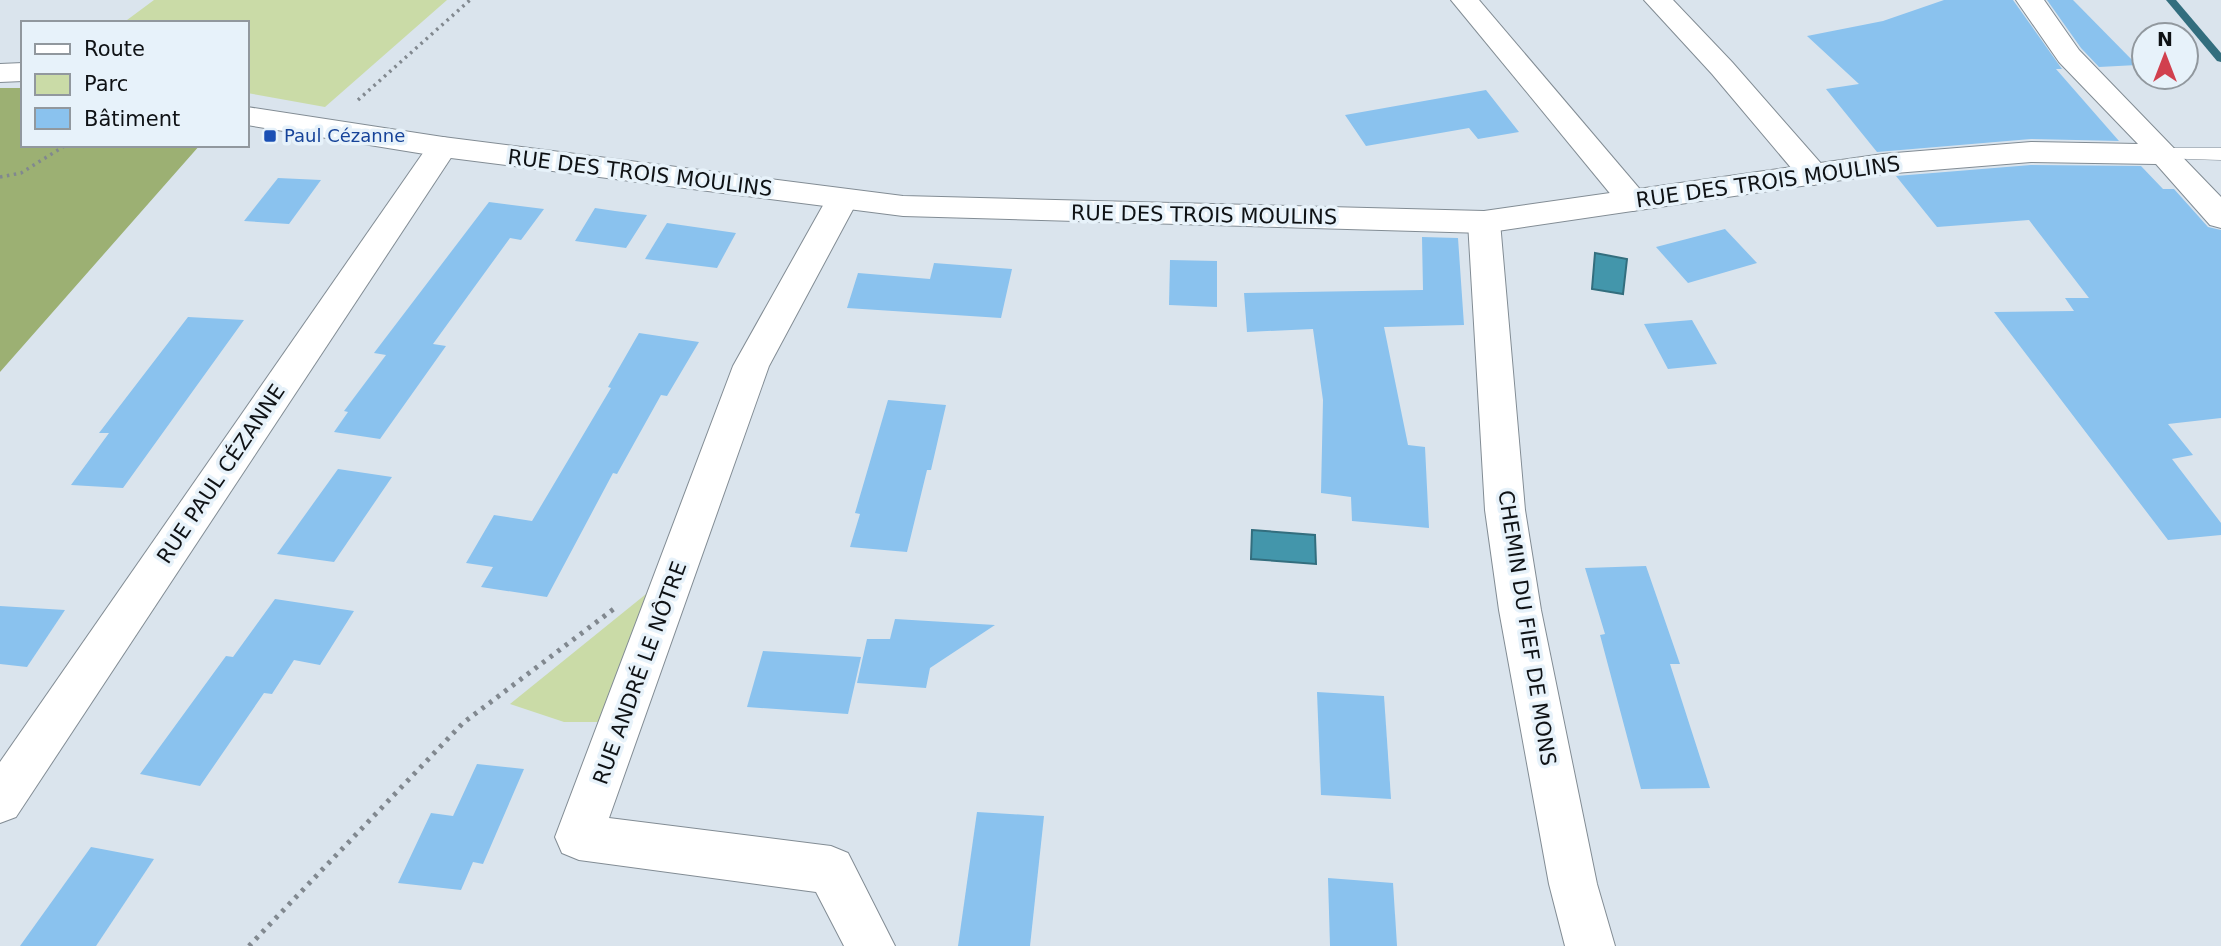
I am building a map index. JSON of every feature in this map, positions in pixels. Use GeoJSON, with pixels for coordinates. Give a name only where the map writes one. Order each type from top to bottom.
{"type":"FeatureCollection","features":[{"type":"Feature","properties":{"kind":"street"},"geometry":{"type":"LineString","coordinates":[[1465,0],[1633,201]]}},
{"type":"Feature","properties":{"kind":"street"},"geometry":{"type":"LineString","coordinates":[[1658,0],[1722,68],[1814,175]]}},
{"type":"Feature","properties":{"kind":"street"},"geometry":{"type":"LineString","coordinates":[[2030,0],[2047,31],[2109,101],[2221,216]]}},
{"type":"Feature","properties":{"kind":"street"},"geometry":{"type":"LineString","coordinates":[[0,73],[21,72]]}},
{"type":"Feature","properties":{"kind":"street","name":"RUE DES TROIS MOULINS"},"geometry":{"type":"LineString","coordinates":[[248,116],[443,147],[842,200],[975,210],[1484,222],[1884,164],[2006,154],[2163,155]]}},
{"type":"Feature","properties":{"kind":"street","name":"RUE PAUL CÉZANNE"},"geometry":{"type":"LineString","coordinates":[[0,801],[443,147]]}},
{"type":"Feature","properties":{"kind":"street","name":"RUE ANDRÉ LE NÔTRE"},"geometry":{"type":"LineString","coordinates":[[842,200],[751,366],[579,837],[831,870],[870,946]]}},
{"type":"Feature","properties":{"kind":"street","name":"CHEMIN DU FIEF DE MONS"},"geometry":{"type":"LineString","coordinates":[[1484,222],[1505,510],[1516,585],[1573,884],[1590,946]]}},
{"type":"Feature","properties":{"kind":"lane"},"geometry":{"type":"LineString","coordinates":[[2163,155],[2221,154]]}},
{"type":"Feature","properties":{"kind":"path"},"geometry":{"type":"LineString","coordinates":[[328,129],[470,0]]}},
{"type":"Feature","properties":{"kind":"path"},"geometry":{"type":"LineString","coordinates":[[0,177],[21,173],[63,147]]}},
{"type":"Feature","properties":{"kind":"path"},"geometry":{"type":"LineString","coordinates":[[249,946],[463,723],[617,607]]}},
{"type":"Feature","properties":{"kind":"green space"},"geometry":{"type":"Polygon","coordinates":[[[154,0],[447,0],[325,107],[248,93],[248,21],[126,21],[154,0]]]}},
{"type":"Feature","properties":{"kind":"green space"},"geometry":{"type":"Polygon","coordinates":[[[0,88],[21,88],[21,147],[198,147],[0,372],[0,88]]]}},
{"type":"Feature","properties":{"kind":"green space"},"geometry":{"type":"Polygon","coordinates":[[[651,590],[607,722],[564,722],[510,704],[651,590]]]}},
{"type":"Feature","properties":{"kind":"water"},"geometry":{"type":"Polygon","coordinates":[[[1595,253],[1627,259],[1623,294],[1592,289],[1595,253]]]}},
{"type":"Feature","properties":{"kind":"water"},"geometry":{"type":"Polygon","coordinates":[[[1252,530],[1315,535],[1316,564],[1251,559],[1252,530]]]}},
{"type":"Feature","properties":{"kind":"building"},"geometry":{"type":"Polygon","coordinates":[[[1944,0],[2013,0],[2062,69],[2056,69],[2119,141],[2031,139],[1877,152],[1826,89],[1859,84],[1807,36],[1883,21],[1944,0]]]}},
{"type":"Feature","properties":{"kind":"building"},"geometry":{"type":"Polygon","coordinates":[[[2047,0],[2073,0],[2130,58],[2130,65],[2099,67],[2081,48],[2047,0]]]}},
{"type":"Feature","properties":{"kind":"building"},"geometry":{"type":"Polygon","coordinates":[[[1486,90],[1519,132],[1478,139],[1469,128],[1366,146],[1345,115],[1486,90]]]}},
{"type":"Feature","properties":{"kind":"building"},"geometry":{"type":"Polygon","coordinates":[[[2031,165],[2141,166],[2163,189],[2174,189],[2208,227],[2221,230],[2221,418],[2168,424],[2193,455],[2172,459],[2221,523],[2221,535],[2168,540],[1994,312],[2074,311],[2065,298],[2089,298],[2029,220],[1937,227],[1896,176],[2031,165]]]}},
{"type":"Feature","properties":{"kind":"building"},"geometry":{"type":"Polygon","coordinates":[[[278,178],[321,180],[289,224],[244,221],[278,178]]]}},
{"type":"Feature","properties":{"kind":"building"},"geometry":{"type":"Polygon","coordinates":[[[489,202],[544,209],[521,240],[510,238],[433,344],[446,346],[380,439],[334,432],[348,412],[344,411],[386,355],[374,353],[489,202]]]}},
{"type":"Feature","properties":{"kind":"building"},"geometry":{"type":"Polygon","coordinates":[[[595,208],[647,215],[626,248],[575,241],[595,208]]]}},
{"type":"Feature","properties":{"kind":"building"},"geometry":{"type":"Polygon","coordinates":[[[667,223],[736,233],[717,268],[645,259],[667,223]]]}},
{"type":"Feature","properties":{"kind":"building"},"geometry":{"type":"Polygon","coordinates":[[[1725,229],[1757,263],[1688,283],[1656,247],[1725,229]]]}},
{"type":"Feature","properties":{"kind":"building"},"geometry":{"type":"Polygon","coordinates":[[[1422,237],[1458,238],[1464,325],[1384,327],[1408,445],[1425,447],[1429,528],[1352,521],[1351,497],[1321,493],[1323,400],[1313,329],[1247,332],[1244,293],[1423,290],[1422,237]]]}},
{"type":"Feature","properties":{"kind":"building"},"geometry":{"type":"Polygon","coordinates":[[[1170,260],[1217,261],[1217,307],[1169,305],[1170,260]]]}},
{"type":"Feature","properties":{"kind":"building"},"geometry":{"type":"Polygon","coordinates":[[[934,263],[1012,269],[1001,318],[847,308],[858,273],[930,279],[934,263]]]}},
{"type":"Feature","properties":{"kind":"building"},"geometry":{"type":"Polygon","coordinates":[[[188,317],[244,320],[123,488],[71,485],[109,433],[99,433],[188,317]]]}},
{"type":"Feature","properties":{"kind":"building"},"geometry":{"type":"Polygon","coordinates":[[[1692,320],[1717,364],[1668,369],[1644,324],[1692,320]]]}},
{"type":"Feature","properties":{"kind":"building"},"geometry":{"type":"Polygon","coordinates":[[[639,333],[699,342],[667,396],[661,395],[617,474],[613,473],[547,597],[481,587],[493,567],[466,563],[494,515],[532,521],[611,388],[608,387],[639,333]]]}},
{"type":"Feature","properties":{"kind":"building"},"geometry":{"type":"Polygon","coordinates":[[[888,400],[946,405],[931,470],[927,470],[907,552],[850,547],[860,514],[855,513],[888,400]]]}},
{"type":"Feature","properties":{"kind":"building"},"geometry":{"type":"Polygon","coordinates":[[[338,469],[392,477],[334,562],[277,554],[338,469]]]}},
{"type":"Feature","properties":{"kind":"building"},"geometry":{"type":"Polygon","coordinates":[[[1646,566],[1680,664],[1670,664],[1710,788],[1641,789],[1600,635],[1605,634],[1585,568],[1646,566]]]}},
{"type":"Feature","properties":{"kind":"building"},"geometry":{"type":"Polygon","coordinates":[[[275,599],[354,611],[320,665],[294,660],[272,694],[264,693],[200,786],[140,774],[226,656],[233,657],[275,599]]]}},
{"type":"Feature","properties":{"kind":"building"},"geometry":{"type":"Polygon","coordinates":[[[0,606],[65,610],[27,667],[0,664],[0,606]]]}},
{"type":"Feature","properties":{"kind":"building"},"geometry":{"type":"Polygon","coordinates":[[[895,619],[995,625],[930,668],[926,688],[857,683],[867,639],[890,639],[895,619]]]}},
{"type":"Feature","properties":{"kind":"building"},"geometry":{"type":"Polygon","coordinates":[[[763,651],[861,657],[848,714],[747,707],[763,651]]]}},
{"type":"Feature","properties":{"kind":"building"},"geometry":{"type":"Polygon","coordinates":[[[1317,692],[1384,696],[1391,799],[1321,795],[1317,692]]]}},
{"type":"Feature","properties":{"kind":"building"},"geometry":{"type":"Polygon","coordinates":[[[477,764],[524,769],[483,864],[473,862],[461,890],[398,883],[431,813],[453,816],[477,764]]]}},
{"type":"Feature","properties":{"kind":"building"},"geometry":{"type":"Polygon","coordinates":[[[977,812],[1044,816],[1030,946],[958,946],[977,812]]]}},
{"type":"Feature","properties":{"kind":"building"},"geometry":{"type":"Polygon","coordinates":[[[91,847],[154,859],[96,946],[20,946],[91,847]]]}},
{"type":"Feature","properties":{"kind":"building"},"geometry":{"type":"Polygon","coordinates":[[[1328,878],[1393,883],[1397,946],[1330,946],[1328,878]]]}},
{"type":"Feature","properties":{"kind":"waterway"},"geometry":{"type":"LineString","coordinates":[[2171,0],[2221,59]]}},
{"type":"Feature","properties":{"kind":"place","name":"Paul Cézanne"},"geometry":{"type":"Point","coordinates":[270,136]}}]}
